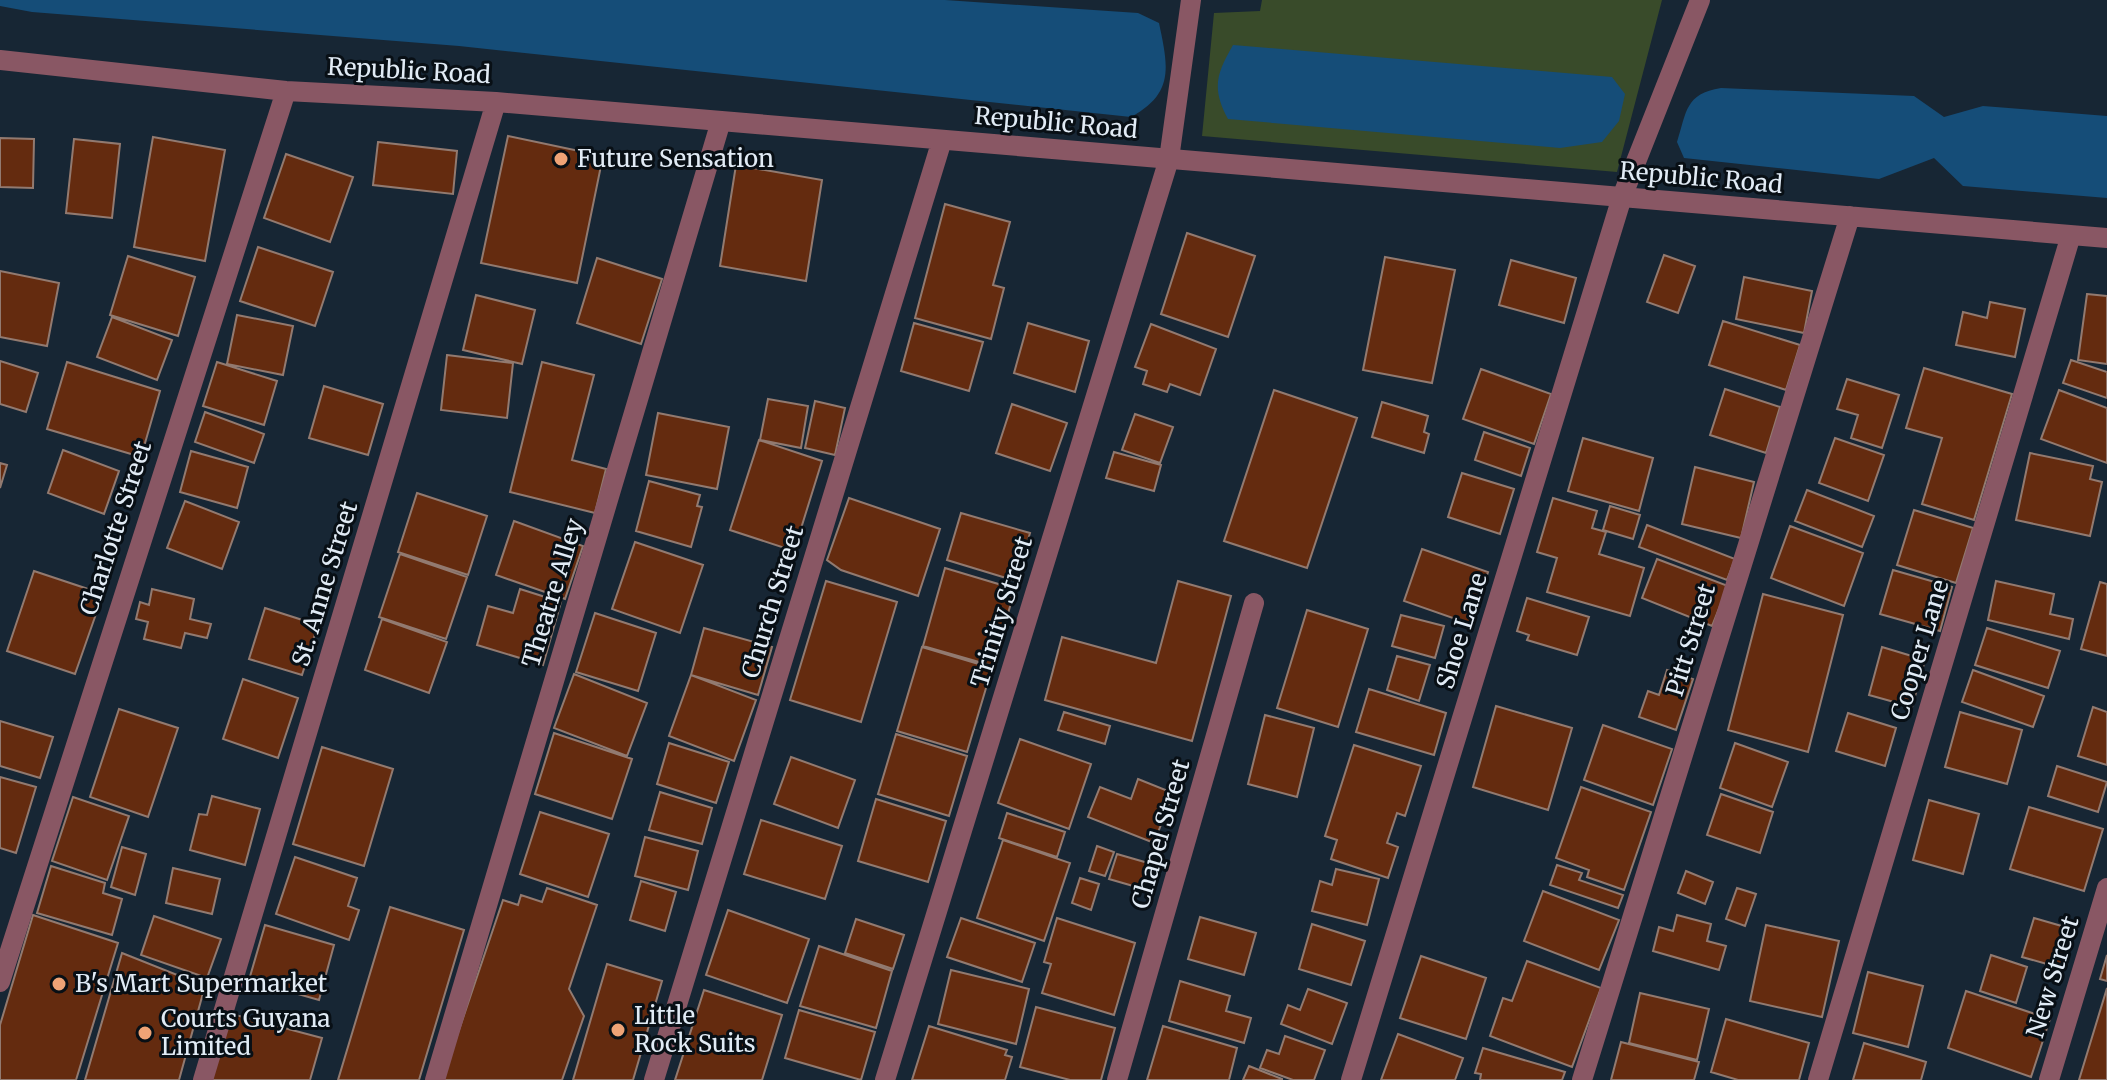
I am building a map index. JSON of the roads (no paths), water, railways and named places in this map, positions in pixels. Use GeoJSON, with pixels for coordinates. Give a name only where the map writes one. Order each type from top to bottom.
{"type":"FeatureCollection","features":[{"type":"Feature","properties":{"kind":"street","name":"Trinity Street"},"geometry":{"type":"LineString","coordinates":[[885,1080],[1169,159],[1191,0]]}},
{"type":"Feature","properties":{"kind":"street","name":"Shoe Lane"},"geometry":{"type":"LineString","coordinates":[[1351,1080],[1622,197],[1700,0]]}},
{"type":"Feature","properties":{"kind":"street","name":"Republic Road"},"geometry":{"type":"LineString","coordinates":[[0,60],[286,91],[496,102],[2107,238]]}},
{"type":"Feature","properties":{"kind":"street","name":"Charlotte Street"},"geometry":{"type":"LineString","coordinates":[[0,982],[286,91]]}},
{"type":"Feature","properties":{"kind":"street","name":"St. Anne Street"},"geometry":{"type":"LineString","coordinates":[[203,1080],[496,102]]}},
{"type":"Feature","properties":{"kind":"street","name":"Theatre Alley"},"geometry":{"type":"LineString","coordinates":[[435,1080],[721,121]]}},
{"type":"Feature","properties":{"kind":"street","name":"Church Street"},"geometry":{"type":"LineString","coordinates":[[654,1080],[942,140]]}},
{"type":"Feature","properties":{"kind":"street","name":"Pitt Street"},"geometry":{"type":"LineString","coordinates":[[1582,1080],[1850,216]]}},
{"type":"Feature","properties":{"kind":"street","name":"Cooper Lane"},"geometry":{"type":"LineString","coordinates":[[1818,1080],[2071,235]]}},
{"type":"Feature","properties":{"kind":"street","name":"Chapel Street"},"geometry":{"type":"LineString","coordinates":[[1117,1080],[1254,603]]}},
{"type":"Feature","properties":{"kind":"street","name":"New Street"},"geometry":{"type":"LineString","coordinates":[[2049,1080],[2107,888]]}},
{"type":"Feature","properties":{"kind":"water"},"geometry":{"type":"Polygon","coordinates":[[[0,0],[945,0],[1138,13],[1159,23],[1166,65],[1162,88],[1145,108],[1131,117],[459,46],[32,12],[0,6],[0,0]]]}},
{"type":"Feature","properties":{"kind":"water"},"geometry":{"type":"Polygon","coordinates":[[[1233,45],[1612,77],[1625,94],[1619,121],[1602,142],[1560,148],[1228,119],[1219,98],[1218,81],[1233,45]]]}},
{"type":"Feature","properties":{"kind":"water"},"geometry":{"type":"Polygon","coordinates":[[[1721,88],[1914,96],[1944,117],[1983,106],[2107,116],[2107,198],[1963,186],[1934,158],[1879,179],[1684,158],[1677,142],[1689,106],[1700,95],[1721,88]]]}},
{"type":"Feature","properties":{"kind":"place","name":"Future Sensation"},"geometry":{"type":"Point","coordinates":[561,159]}},
{"type":"Feature","properties":{"kind":"place","name":"B's Mart Supermarket"},"geometry":{"type":"Point","coordinates":[59,984]}},
{"type":"Feature","properties":{"kind":"place","name":"Little Rock Suits"},"geometry":{"type":"Point","coordinates":[618,1030]}},
{"type":"Feature","properties":{"kind":"place","name":"Courts Guyana Limited"},"geometry":{"type":"Point","coordinates":[145,1033]}}]}
